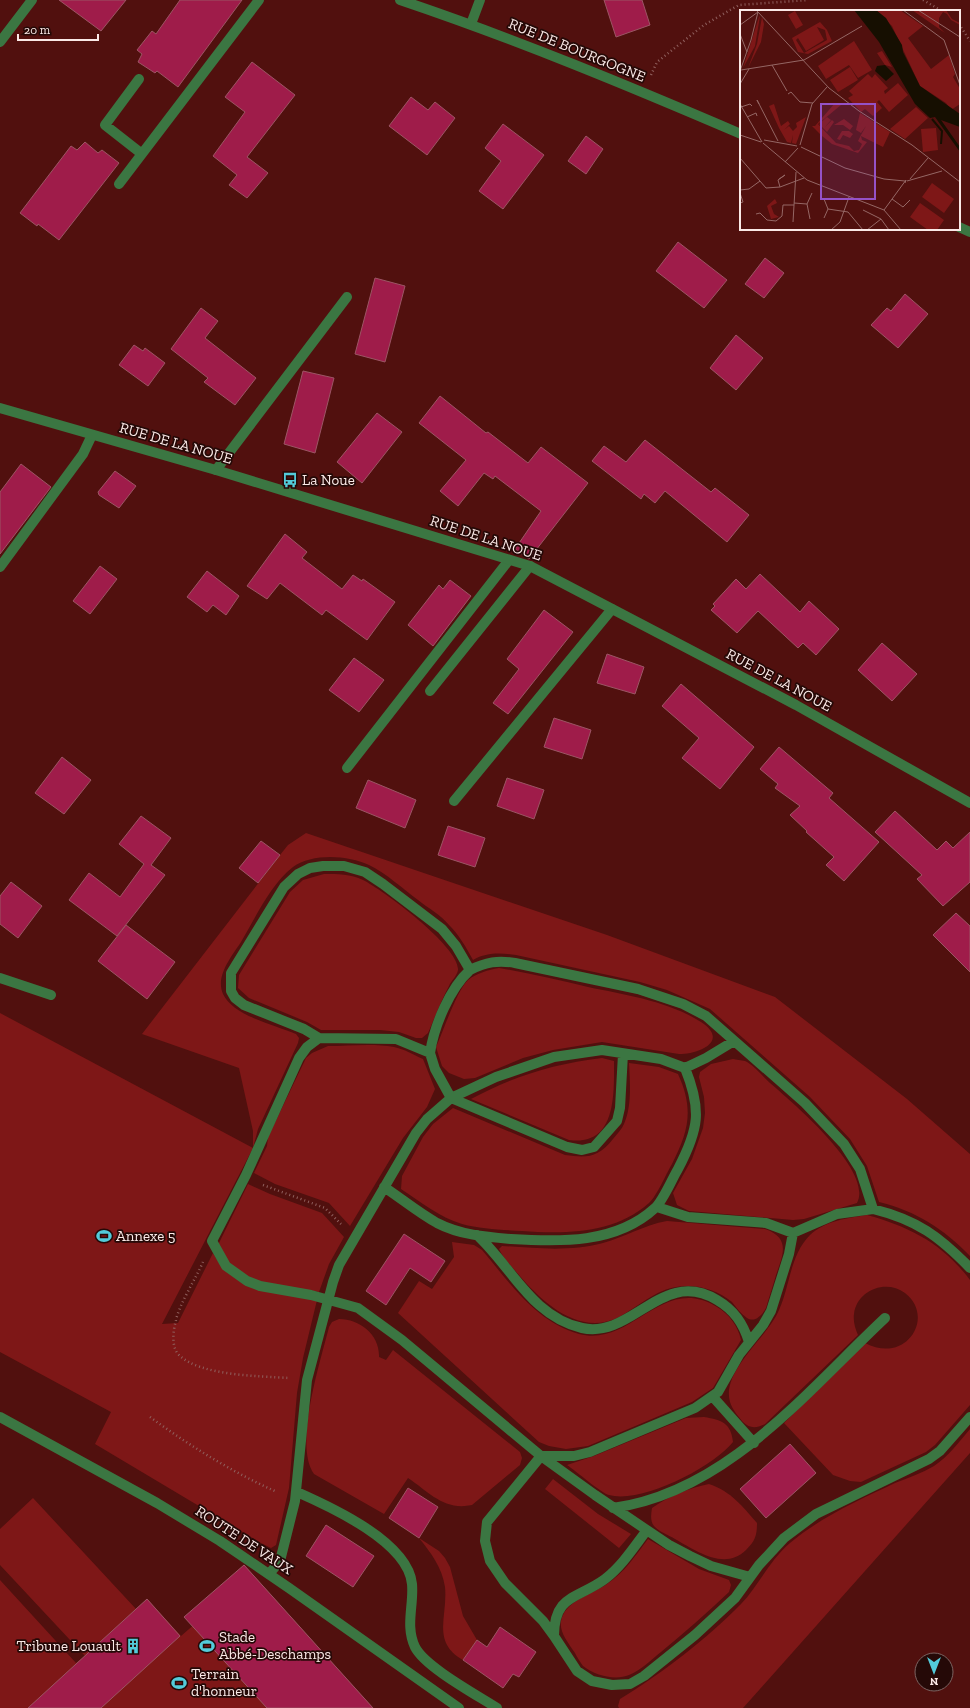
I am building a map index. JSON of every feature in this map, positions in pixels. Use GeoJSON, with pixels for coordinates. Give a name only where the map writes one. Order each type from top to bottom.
{"type":"FeatureCollection","features":[{"type":"Feature","properties":{"kind":"street"},"geometry":{"type":"LineString","coordinates":[[0,42],[32,0]]}},
{"type":"Feature","properties":{"kind":"street"},"geometry":{"type":"LineString","coordinates":[[119,184],[259,0]]}},
{"type":"Feature","properties":{"kind":"street","name":"RUE DE BOURGOGNE"},"geometry":{"type":"LineString","coordinates":[[400,0],[471,24],[643,92],[740,134]]}},
{"type":"Feature","properties":{"kind":"street"},"geometry":{"type":"LineString","coordinates":[[471,24],[480,0]]}},
{"type":"Feature","properties":{"kind":"street"},"geometry":{"type":"LineString","coordinates":[[139,79],[105,125],[142,154]]}},
{"type":"Feature","properties":{"kind":"street"},"geometry":{"type":"LineString","coordinates":[[960,227],[970,232]]}},
{"type":"Feature","properties":{"kind":"street"},"geometry":{"type":"LineString","coordinates":[[216,470],[348,297]]}},
{"type":"Feature","properties":{"kind":"street","name":"RUE DE LA NOUE"},"geometry":{"type":"LineString","coordinates":[[0,408],[216,470],[530,566],[796,705],[970,803]]}},
{"type":"Feature","properties":{"kind":"street"},"geometry":{"type":"LineString","coordinates":[[0,567],[83,454],[92,435]]}},
{"type":"Feature","properties":{"kind":"street"},"geometry":{"type":"LineString","coordinates":[[348,768],[509,560]]}},
{"type":"Feature","properties":{"kind":"street"},"geometry":{"type":"LineString","coordinates":[[430,691],[530,566]]}},
{"type":"Feature","properties":{"kind":"street"},"geometry":{"type":"LineString","coordinates":[[454,801],[612,609]]}},
{"type":"Feature","properties":{"kind":"street"},"geometry":{"type":"LineString","coordinates":[[430,1053],[396,1039],[319,1038],[304,1029],[244,1005],[235,998],[231,990],[231,973],[284,887],[298,874],[310,868],[323,866],[344,866],[365,872],[383,884],[442,929],[456,946],[470,970]]}},
{"type":"Feature","properties":{"kind":"street"},"geometry":{"type":"LineString","coordinates":[[623,1054],[622,1091],[617,1121],[594,1147],[582,1150],[567,1148],[451,1098],[435,1069],[430,1053],[433,1037],[454,988],[470,970],[482,964],[499,960],[638,989],[683,1004],[706,1016],[804,1103],[844,1144],[860,1169],[873,1209]]}},
{"type":"Feature","properties":{"kind":"street"},"geometry":{"type":"LineString","coordinates":[[0,978],[51,995]]}},
{"type":"Feature","properties":{"kind":"street"},"geometry":{"type":"LineString","coordinates":[[319,1038],[307,1047],[299,1058],[246,1175],[212,1241],[226,1266],[247,1281],[260,1286],[329,1299],[358,1308],[377,1320],[541,1456],[613,1508],[669,1545],[711,1566],[750,1577]]}},
{"type":"Feature","properties":{"kind":"street"},"geometry":{"type":"LineString","coordinates":[[269,1574],[280,1561],[296,1496],[307,1380],[339,1265],[416,1133],[427,1119],[451,1098],[496,1077],[554,1057],[602,1050],[661,1059],[685,1068],[706,1058],[734,1041]]}},
{"type":"Feature","properties":{"kind":"street"},"geometry":{"type":"LineString","coordinates":[[384,1187],[437,1223],[459,1232],[477,1235],[561,1241],[582,1240],[621,1229],[638,1221],[657,1207],[685,1155],[695,1126],[696,1098],[685,1068]]}},
{"type":"Feature","properties":{"kind":"street"},"geometry":{"type":"LineString","coordinates":[[657,1207],[688,1217],[766,1223],[793,1233],[837,1214],[873,1209],[891,1213],[929,1231],[947,1244],[970,1268]]}},
{"type":"Feature","properties":{"kind":"street"},"geometry":{"type":"LineString","coordinates":[[541,1456],[574,1456],[590,1452],[695,1408],[712,1397],[725,1382],[738,1355],[771,1311],[789,1254],[793,1233]]}},
{"type":"Feature","properties":{"kind":"street"},"geometry":{"type":"LineString","coordinates":[[477,1235],[524,1290],[539,1305],[568,1323],[594,1330],[609,1327],[622,1322],[652,1302],[666,1295],[684,1292],[697,1293],[712,1297],[727,1306],[737,1316],[745,1330],[749,1342]]}},
{"type":"Feature","properties":{"kind":"street"},"geometry":{"type":"LineString","coordinates":[[613,1508],[629,1506],[655,1498],[717,1469],[754,1443],[886,1318]]}},
{"type":"Feature","properties":{"kind":"street"},"geometry":{"type":"LineString","coordinates":[[712,1397],[754,1443]]}},
{"type":"Feature","properties":{"kind":"street","name":"ROUTE DE VAUX"},"geometry":{"type":"LineString","coordinates":[[0,1417],[157,1503],[269,1574],[459,1708]]}},
{"type":"Feature","properties":{"kind":"street"},"geometry":{"type":"LineString","coordinates":[[541,1456],[487,1522],[485,1541],[490,1561],[505,1583],[542,1621],[554,1636],[577,1671],[592,1681],[612,1685],[630,1684],[644,1676],[695,1635],[735,1598],[750,1577],[784,1538],[816,1514],[929,1459],[940,1451],[970,1417]]}},
{"type":"Feature","properties":{"kind":"street"},"geometry":{"type":"LineString","coordinates":[[296,1496],[331,1507],[371,1532],[400,1555],[408,1569],[412,1583],[410,1631],[415,1647],[423,1659],[498,1708]]}},
{"type":"Feature","properties":{"kind":"street"},"geometry":{"type":"LineString","coordinates":[[554,1636],[554,1621],[558,1611],[565,1603],[582,1591],[604,1579],[621,1563],[647,1530]]}},
{"type":"Feature","properties":{"kind":"path"},"geometry":{"type":"LineString","coordinates":[[647,82],[657,62],[704,25],[739,5],[808,0]]}},
{"type":"Feature","properties":{"kind":"path"},"geometry":{"type":"LineString","coordinates":[[923,0],[940,10]]}},
{"type":"Feature","properties":{"kind":"path"},"geometry":{"type":"LineString","coordinates":[[960,26],[970,41]]}},
{"type":"Feature","properties":{"kind":"path"},"geometry":{"type":"LineString","coordinates":[[246,1175],[273,1189],[325,1208],[354,1240]]}},
{"type":"Feature","properties":{"kind":"path"},"geometry":{"type":"LineString","coordinates":[[212,1241],[176,1318],[173,1333],[174,1347],[178,1355],[189,1362],[221,1372],[307,1380]]}},
{"type":"Feature","properties":{"kind":"path"},"geometry":{"type":"LineString","coordinates":[[150,1417],[194,1447],[245,1478],[296,1496]]}},
{"type":"Feature","properties":{"kind":"shaded area"},"geometry":{"type":"Polygon","coordinates":[[[306,833],[607,935],[775,997],[907,1099],[970,1154],[970,1256],[950,1237],[929,1222],[905,1210],[879,1202],[867,1166],[850,1139],[810,1097],[710,1009],[667,990],[640,982],[516,955],[494,954],[478,957],[473,960],[456,933],[446,921],[376,869],[351,859],[330,857],[310,859],[301,862],[285,874],[270,892],[229,960],[223,973],[221,987],[228,1002],[245,1014],[296,1034],[299,1038],[258,1129],[253,1148],[253,1131],[239,1068],[142,1034],[288,845],[306,833]]]}},
{"type":"Feature","properties":{"kind":"shaded area"},"geometry":{"type":"Polygon","coordinates":[[[324,874],[349,875],[363,880],[387,895],[434,934],[447,948],[455,960],[458,970],[446,992],[428,1033],[422,1038],[416,1038],[399,1032],[380,1030],[321,1030],[307,1022],[249,998],[238,988],[239,975],[290,892],[303,880],[324,874]]]}},
{"type":"Feature","properties":{"kind":"shaded area"},"geometry":{"type":"Polygon","coordinates":[[[499,968],[632,996],[661,1004],[701,1022],[713,1035],[712,1040],[708,1045],[695,1052],[679,1054],[602,1042],[553,1050],[523,1058],[475,1078],[464,1079],[449,1073],[442,1066],[436,1047],[459,993],[464,985],[475,975],[499,968]]]}},
{"type":"Feature","properties":{"kind":"shaded area","name":"Annexe 5"},"geometry":{"type":"Polygon","coordinates":[[[0,1013],[253,1148],[162,1324],[178,1323],[213,1253],[222,1266],[233,1276],[245,1283],[272,1292],[317,1300],[303,1358],[297,1393],[289,1488],[276,1545],[271,1548],[95,1444],[111,1412],[0,1352],[0,1013]]]}},
{"type":"Feature","properties":{"kind":"shaded area"},"geometry":{"type":"Polygon","coordinates":[[[378,1045],[394,1047],[405,1051],[423,1059],[435,1089],[427,1107],[403,1138],[350,1226],[329,1203],[275,1184],[254,1173],[267,1146],[268,1137],[306,1058],[312,1053],[328,1046],[378,1045]]]}},
{"type":"Feature","properties":{"kind":"shaded area"},"geometry":{"type":"Polygon","coordinates":[[[602,1058],[614,1061],[614,1088],[610,1115],[604,1127],[596,1135],[585,1140],[569,1140],[471,1099],[534,1072],[602,1058]]]}},
{"type":"Feature","properties":{"kind":"shaded area"},"geometry":{"type":"Polygon","coordinates":[[[733,1059],[745,1061],[752,1065],[828,1138],[843,1156],[854,1174],[859,1189],[857,1203],[804,1219],[793,1220],[689,1211],[677,1205],[673,1193],[692,1159],[703,1128],[705,1113],[704,1097],[699,1077],[700,1072],[711,1064],[733,1059]]]}},
{"type":"Feature","properties":{"kind":"shaded area"},"geometry":{"type":"Polygon","coordinates":[[[629,1063],[659,1067],[678,1074],[683,1087],[688,1109],[686,1130],[678,1152],[658,1190],[649,1203],[621,1221],[589,1230],[572,1232],[539,1232],[469,1226],[454,1221],[430,1209],[401,1189],[402,1176],[423,1137],[433,1124],[453,1108],[565,1155],[586,1156],[597,1153],[608,1145],[619,1132],[627,1117],[630,1094],[629,1063]]]}},
{"type":"Feature","properties":{"kind":"shaded area"},"geometry":{"type":"Polygon","coordinates":[[[248,1184],[270,1194],[322,1213],[344,1237],[329,1264],[319,1292],[271,1285],[259,1281],[238,1271],[226,1259],[218,1245],[248,1184]]]}},
{"type":"Feature","properties":{"kind":"shaded area"},"geometry":{"type":"Polygon","coordinates":[[[867,1215],[897,1225],[924,1238],[948,1256],[970,1280],[970,1405],[935,1445],[926,1452],[861,1482],[850,1481],[833,1475],[784,1423],[865,1343],[880,1348],[893,1348],[904,1343],[912,1335],[917,1325],[918,1314],[914,1303],[905,1293],[889,1287],[881,1287],[866,1293],[856,1306],[854,1314],[854,1324],[858,1335],[765,1424],[754,1427],[748,1426],[743,1422],[731,1405],[729,1390],[732,1378],[739,1366],[779,1310],[794,1261],[803,1243],[810,1235],[822,1226],[844,1219],[867,1215]]]}},
{"type":"Feature","properties":{"kind":"shaded area"},"geometry":{"type":"Polygon","coordinates":[[[667,1221],[765,1229],[779,1237],[783,1248],[781,1261],[766,1308],[760,1316],[753,1320],[747,1318],[732,1302],[716,1292],[703,1288],[684,1286],[675,1287],[658,1293],[619,1317],[604,1322],[590,1323],[577,1320],[563,1314],[539,1296],[511,1266],[499,1249],[502,1246],[552,1249],[590,1246],[603,1243],[650,1225],[667,1221]]]}},
{"type":"Feature","properties":{"kind":"shaded area"},"geometry":{"type":"Polygon","coordinates":[[[452,1242],[474,1245],[482,1250],[524,1300],[550,1320],[579,1334],[598,1335],[615,1331],[663,1304],[680,1299],[697,1299],[717,1307],[725,1313],[735,1325],[741,1340],[713,1388],[692,1402],[588,1446],[566,1449],[549,1446],[539,1442],[398,1313],[419,1281],[432,1289],[454,1257],[452,1242]]]}},
{"type":"Feature","properties":{"kind":"shaded area"},"geometry":{"type":"Polygon","coordinates":[[[339,1319],[361,1325],[372,1335],[376,1342],[379,1357],[386,1360],[393,1350],[520,1452],[522,1458],[520,1465],[472,1505],[462,1506],[445,1503],[408,1478],[384,1514],[314,1474],[308,1461],[306,1443],[307,1423],[315,1380],[329,1327],[332,1322],[339,1319]]]}},
{"type":"Feature","properties":{"kind":"shaded area"},"geometry":{"type":"Polygon","coordinates":[[[704,1417],[721,1421],[728,1427],[733,1442],[710,1462],[694,1472],[657,1489],[639,1494],[623,1496],[609,1495],[567,1465],[594,1456],[686,1418],[704,1417]]]}},
{"type":"Feature","properties":{"kind":"shaded area"},"geometry":{"type":"Polygon","coordinates":[[[970,1429],[970,1453],[743,1708],[619,1708],[618,1706],[620,1699],[651,1679],[699,1643],[728,1617],[747,1597],[776,1557],[790,1543],[827,1517],[895,1483],[934,1466],[949,1454],[970,1429]]]}},
{"type":"Feature","properties":{"kind":"shaded area"},"geometry":{"type":"Polygon","coordinates":[[[553,1479],[598,1514],[631,1534],[619,1548],[545,1489],[553,1479]]]}},
{"type":"Feature","properties":{"kind":"shaded area"},"geometry":{"type":"Polygon","coordinates":[[[709,1484],[730,1495],[757,1523],[757,1531],[752,1544],[738,1556],[729,1559],[710,1557],[692,1549],[659,1530],[652,1522],[652,1508],[679,1493],[709,1484]]]}},
{"type":"Feature","properties":{"kind":"shaded area","name":"Stade Abbé-Deschamps"},"geometry":{"type":"Polygon","coordinates":[[[33,1498],[136,1609],[148,1600],[181,1636],[204,1616],[244,1565],[373,1708],[0,1708],[0,1580],[76,1663],[85,1656],[0,1565],[0,1529],[33,1498]]]}},
{"type":"Feature","properties":{"kind":"shaded area"},"geometry":{"type":"Polygon","coordinates":[[[419,1538],[439,1551],[445,1558],[450,1567],[463,1616],[477,1640],[463,1660],[453,1653],[447,1645],[444,1637],[444,1580],[428,1549],[419,1538]]]}},
{"type":"Feature","properties":{"kind":"shaded area"},"geometry":{"type":"Polygon","coordinates":[[[648,1539],[699,1569],[729,1580],[731,1585],[729,1592],[687,1630],[638,1670],[623,1677],[605,1676],[593,1672],[583,1666],[563,1635],[561,1620],[563,1615],[571,1605],[607,1584],[619,1575],[648,1539]]]}},
{"type":"Feature","properties":{"kind":"building"},"geometry":{"type":"Polygon","coordinates":[[[59,0],[126,0],[101,31],[59,0]]]}},
{"type":"Feature","properties":{"kind":"building"},"geometry":{"type":"Polygon","coordinates":[[[180,0],[242,0],[178,87],[157,71],[155,73],[138,62],[142,54],[137,50],[152,31],[156,34],[180,0]]]}},
{"type":"Feature","properties":{"kind":"building"},"geometry":{"type":"Polygon","coordinates":[[[604,0],[642,0],[650,25],[616,37],[604,0]]]}},
{"type":"Feature","properties":{"kind":"building"},"geometry":{"type":"Polygon","coordinates":[[[252,62],[295,95],[247,157],[268,173],[247,198],[229,185],[237,175],[213,156],[245,112],[225,97],[252,62]]]}},
{"type":"Feature","properties":{"kind":"building"},"geometry":{"type":"Polygon","coordinates":[[[411,97],[428,110],[435,102],[455,118],[427,155],[389,126],[411,97]]]}},
{"type":"Feature","properties":{"kind":"building"},"geometry":{"type":"Polygon","coordinates":[[[503,124],[544,155],[503,209],[479,191],[501,161],[485,148],[503,124]]]}},
{"type":"Feature","properties":{"kind":"building"},"geometry":{"type":"Polygon","coordinates":[[[586,136],[603,149],[586,174],[568,161],[586,136]]]}},
{"type":"Feature","properties":{"kind":"building"},"geometry":{"type":"Polygon","coordinates":[[[85,142],[98,153],[102,150],[119,163],[59,240],[38,224],[37,226],[20,213],[71,146],[77,150],[85,142]]]}},
{"type":"Feature","properties":{"kind":"building"},"geometry":{"type":"Polygon","coordinates":[[[678,242],[727,280],[704,308],[656,271],[678,242]]]}},
{"type":"Feature","properties":{"kind":"building"},"geometry":{"type":"Polygon","coordinates":[[[765,258],[784,273],[764,298],[745,284],[765,258]]]}},
{"type":"Feature","properties":{"kind":"building"},"geometry":{"type":"Polygon","coordinates":[[[375,278],[405,286],[385,362],[355,354],[375,278]]]}},
{"type":"Feature","properties":{"kind":"building"},"geometry":{"type":"Polygon","coordinates":[[[905,294],[928,314],[898,348],[871,325],[887,308],[891,311],[905,294]]]}},
{"type":"Feature","properties":{"kind":"building"},"geometry":{"type":"Polygon","coordinates":[[[201,308],[218,321],[205,338],[256,378],[235,405],[204,382],[208,378],[171,349],[201,308]]]}},
{"type":"Feature","properties":{"kind":"building"},"geometry":{"type":"Polygon","coordinates":[[[736,335],[763,358],[736,390],[710,368],[736,335]]]}},
{"type":"Feature","properties":{"kind":"building"},"geometry":{"type":"Polygon","coordinates":[[[134,345],[143,351],[145,348],[165,363],[148,386],[119,365],[134,345]]]}},
{"type":"Feature","properties":{"kind":"building"},"geometry":{"type":"Polygon","coordinates":[[[303,371],[334,378],[315,453],[284,444],[303,371]]]}},
{"type":"Feature","properties":{"kind":"building"},"geometry":{"type":"Polygon","coordinates":[[[440,396],[486,433],[488,432],[528,463],[541,447],[588,483],[529,559],[515,549],[541,511],[495,476],[493,479],[484,473],[458,506],[440,491],[466,460],[419,423],[440,396]]]}},
{"type":"Feature","properties":{"kind":"building"},"geometry":{"type":"Polygon","coordinates":[[[377,413],[402,432],[362,483],[337,462],[377,413]]]}},
{"type":"Feature","properties":{"kind":"building"},"geometry":{"type":"Polygon","coordinates":[[[645,440],[711,492],[715,488],[749,515],[727,542],[665,491],[655,503],[644,494],[641,499],[592,461],[604,446],[626,462],[645,440]]]}},
{"type":"Feature","properties":{"kind":"building"},"geometry":{"type":"Polygon","coordinates":[[[21,464],[51,487],[0,554],[0,492],[21,464]]]}},
{"type":"Feature","properties":{"kind":"building"},"geometry":{"type":"Polygon","coordinates":[[[115,471],[136,486],[119,508],[99,495],[98,492],[115,471]]]}},
{"type":"Feature","properties":{"kind":"building"},"geometry":{"type":"Polygon","coordinates":[[[285,534],[307,552],[302,558],[342,589],[353,575],[362,581],[363,579],[395,602],[367,640],[326,610],[322,615],[280,583],[267,599],[247,586],[285,534]]]}},
{"type":"Feature","properties":{"kind":"building"},"geometry":{"type":"Polygon","coordinates":[[[100,566],[117,579],[90,614],[73,601],[100,566]]]}},
{"type":"Feature","properties":{"kind":"building"},"geometry":{"type":"Polygon","coordinates":[[[207,571],[239,596],[226,615],[213,605],[207,612],[187,597],[207,571]]]}},
{"type":"Feature","properties":{"kind":"building"},"geometry":{"type":"Polygon","coordinates":[[[760,574],[800,612],[809,601],[839,629],[816,655],[803,643],[798,648],[758,611],[737,633],[711,610],[715,606],[713,604],[736,579],[746,589],[760,574]]]}},
{"type":"Feature","properties":{"kind":"building"},"geometry":{"type":"Polygon","coordinates":[[[450,580],[471,596],[433,646],[408,625],[439,585],[443,589],[450,580]]]}},
{"type":"Feature","properties":{"kind":"building"},"geometry":{"type":"Polygon","coordinates":[[[544,610],[573,632],[508,714],[493,703],[519,669],[507,659],[544,610]]]}},
{"type":"Feature","properties":{"kind":"building"},"geometry":{"type":"Polygon","coordinates":[[[882,643],[917,674],[892,701],[858,670],[882,643]]]}},
{"type":"Feature","properties":{"kind":"building"},"geometry":{"type":"Polygon","coordinates":[[[607,654],[644,667],[635,694],[597,683],[607,654]]]}},
{"type":"Feature","properties":{"kind":"building"},"geometry":{"type":"Polygon","coordinates":[[[354,658],[384,680],[359,712],[329,690],[354,658]]]}},
{"type":"Feature","properties":{"kind":"building"},"geometry":{"type":"Polygon","coordinates":[[[681,684],[754,747],[720,789],[682,758],[699,738],[662,706],[681,684]]]}},
{"type":"Feature","properties":{"kind":"building"},"geometry":{"type":"Polygon","coordinates":[[[554,718],[591,730],[582,759],[544,747],[554,718]]]}},
{"type":"Feature","properties":{"kind":"building"},"geometry":{"type":"Polygon","coordinates":[[[779,747],[833,793],[829,798],[879,842],[844,881],[826,865],[834,857],[806,832],[807,831],[790,815],[800,806],[775,788],[778,784],[760,769],[779,747]]]}},
{"type":"Feature","properties":{"kind":"building"},"geometry":{"type":"Polygon","coordinates":[[[62,757],[91,780],[64,814],[35,793],[62,757]]]}},
{"type":"Feature","properties":{"kind":"building"},"geometry":{"type":"Polygon","coordinates":[[[507,778],[544,790],[534,819],[497,806],[507,778]]]}},
{"type":"Feature","properties":{"kind":"building"},"geometry":{"type":"Polygon","coordinates":[[[368,780],[416,800],[405,828],[356,808],[368,780]]]}},
{"type":"Feature","properties":{"kind":"building"},"geometry":{"type":"Polygon","coordinates":[[[895,811],[937,850],[946,841],[953,848],[970,832],[970,882],[943,906],[917,879],[922,875],[875,832],[895,811]]]}},
{"type":"Feature","properties":{"kind":"building"},"geometry":{"type":"Polygon","coordinates":[[[141,816],[171,838],[151,865],[165,875],[117,936],[69,900],[89,873],[120,897],[144,864],[119,844],[141,816]]]}},
{"type":"Feature","properties":{"kind":"building"},"geometry":{"type":"Polygon","coordinates":[[[448,826],[485,838],[475,867],[438,855],[448,826]]]}},
{"type":"Feature","properties":{"kind":"building"},"geometry":{"type":"Polygon","coordinates":[[[261,841],[280,855],[258,883],[239,868],[261,841]]]}},
{"type":"Feature","properties":{"kind":"building"},"geometry":{"type":"Polygon","coordinates":[[[11,882],[42,906],[18,938],[0,924],[0,896],[11,882]]]}},
{"type":"Feature","properties":{"kind":"building"},"geometry":{"type":"Polygon","coordinates":[[[956,913],[970,926],[970,972],[933,935],[956,913]]]}},
{"type":"Feature","properties":{"kind":"building"},"geometry":{"type":"Polygon","coordinates":[[[126,925],[175,962],[147,999],[98,961],[126,925]]]}},
{"type":"Feature","properties":{"kind":"building"},"geometry":{"type":"Polygon","coordinates":[[[404,1234],[445,1261],[431,1282],[410,1268],[386,1305],[366,1291],[404,1234]]]}},
{"type":"Feature","properties":{"kind":"building"},"geometry":{"type":"Polygon","coordinates":[[[790,1444],[816,1473],[766,1518],[740,1489],[790,1444]]]}},
{"type":"Feature","properties":{"kind":"building"},"geometry":{"type":"Polygon","coordinates":[[[408,1488],[438,1507],[419,1538],[389,1518],[408,1488]]]}},
{"type":"Feature","properties":{"kind":"building"},"geometry":{"type":"Polygon","coordinates":[[[326,1525],[374,1556],[353,1587],[306,1556],[326,1525]]]}},
{"type":"Feature","properties":{"kind":"building"},"geometry":{"type":"Polygon","coordinates":[[[244,1565],[373,1708],[267,1708],[184,1617],[244,1565]]]}},
{"type":"Feature","properties":{"kind":"building","name":"Tribune Louault"},"geometry":{"type":"Polygon","coordinates":[[[147,1599],[180,1636],[101,1708],[28,1708],[147,1599]]]}},
{"type":"Feature","properties":{"kind":"building"},"geometry":{"type":"Polygon","coordinates":[[[500,1627],[536,1652],[519,1677],[513,1674],[503,1688],[463,1660],[477,1640],[487,1647],[500,1627]]]}},
{"type":"Feature","properties":{"kind":"place","name":"La Noue"},"geometry":{"type":"Point","coordinates":[290,480]}},
{"type":"Feature","properties":{"kind":"place","name":"Annexe 5"},"geometry":{"type":"Point","coordinates":[104,1236]}},
{"type":"Feature","properties":{"kind":"place","name":"Tribune Louault"},"geometry":{"type":"Point","coordinates":[133,1646]}},
{"type":"Feature","properties":{"kind":"place","name":"Stade Abbé-Deschamps"},"geometry":{"type":"Point","coordinates":[207,1646]}},
{"type":"Feature","properties":{"kind":"place","name":"Terrain d'honneur"},"geometry":{"type":"Point","coordinates":[179,1683]}}]}
